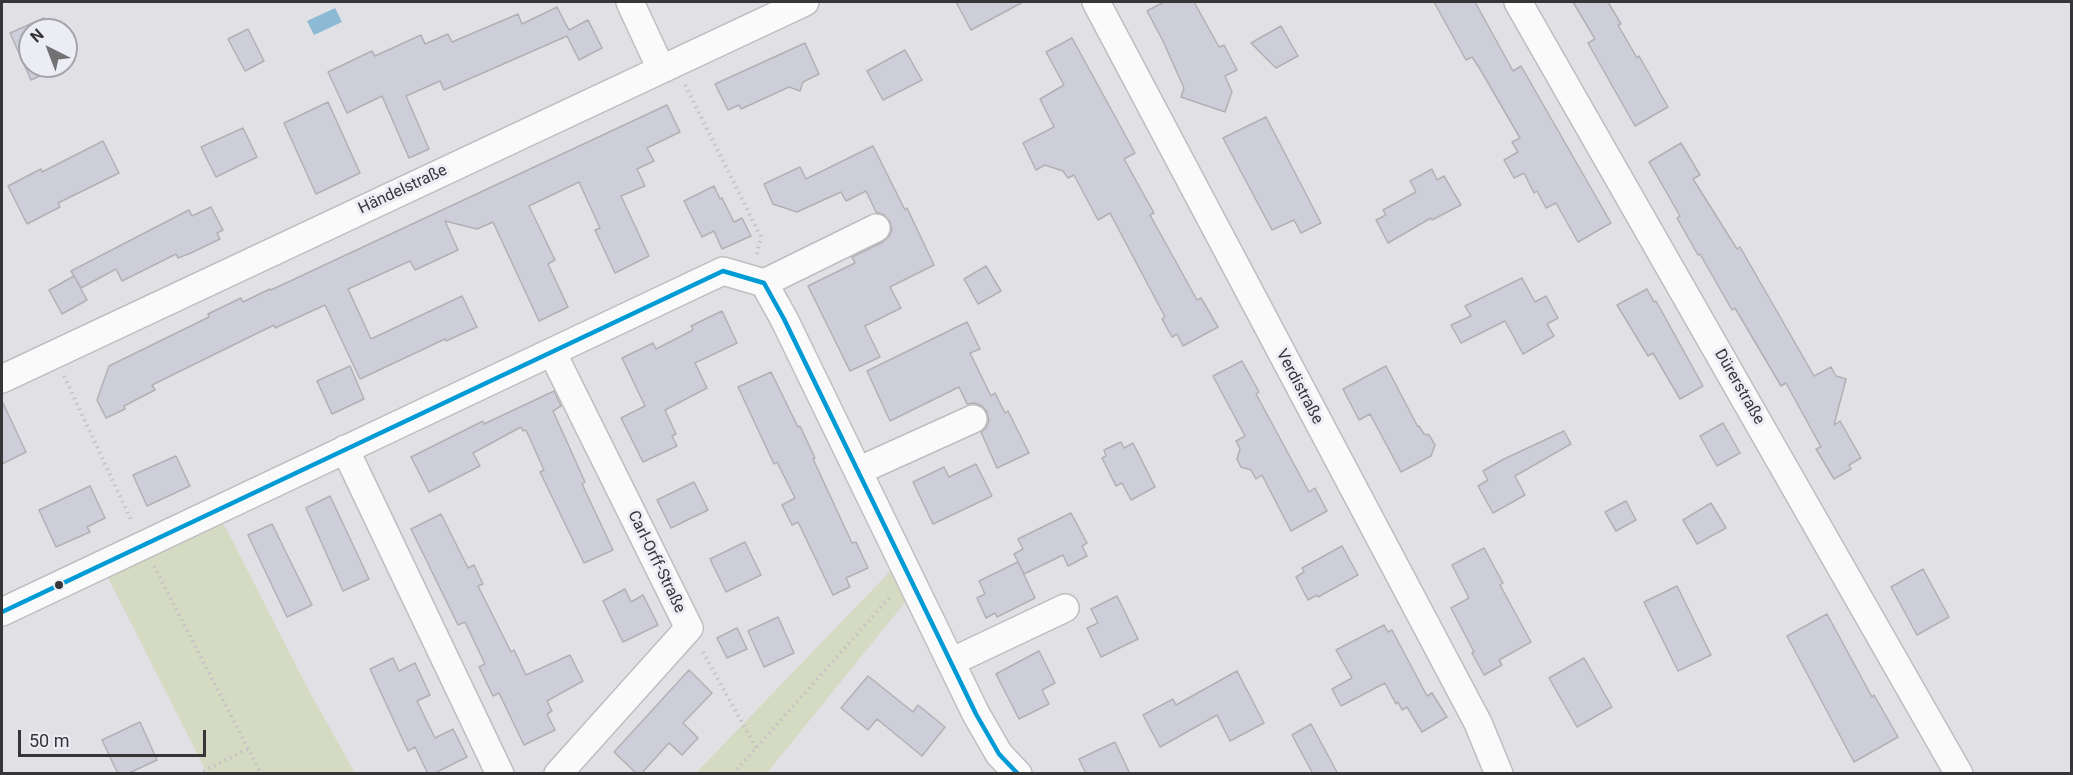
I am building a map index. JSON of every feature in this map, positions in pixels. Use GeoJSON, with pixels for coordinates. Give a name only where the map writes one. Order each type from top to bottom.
{"type":"FeatureCollection","features":[{"type":"Feature","properties":{"kind":"street"},"geometry":{"type":"LineString","coordinates":[[630,2],[668,65]]}},
{"type":"Feature","properties":{"kind":"street","name":"Händelstraße"},"geometry":{"type":"LineString","coordinates":[[2,379],[805,2]]}},
{"type":"Feature","properties":{"kind":"street","name":"Verdistraße"},"geometry":{"type":"LineString","coordinates":[[1096,2],[1478,723],[1499,774]]}},
{"type":"Feature","properties":{"kind":"street","name":"Dürerstraße"},"geometry":{"type":"LineString","coordinates":[[1518,2],[1959,774]]}},
{"type":"Feature","properties":{"kind":"street"},"geometry":{"type":"LineString","coordinates":[[2,612],[723,271],[764,283],[876,228]]}},
{"type":"Feature","properties":{"kind":"street"},"geometry":{"type":"LineString","coordinates":[[764,283],[784,319],[951,662],[999,754],[1018,774]]}},
{"type":"Feature","properties":{"kind":"street","name":"Carl-Orff-Straße"},"geometry":{"type":"LineString","coordinates":[[552,352],[689,628],[558,774]]}},
{"type":"Feature","properties":{"kind":"street"},"geometry":{"type":"LineString","coordinates":[[858,471],[973,419]]}},
{"type":"Feature","properties":{"kind":"street"},"geometry":{"type":"LineString","coordinates":[[345,449],[500,774]]}},
{"type":"Feature","properties":{"kind":"street"},"geometry":{"type":"LineString","coordinates":[[951,662],[1065,608]]}},
{"type":"Feature","properties":{"kind":"path"},"geometry":{"type":"LineString","coordinates":[[668,65],[761,237],[756,258],[764,283]]}},
{"type":"Feature","properties":{"kind":"path"},"geometry":{"type":"LineString","coordinates":[[733,774],[909,576]]}},
{"type":"Feature","properties":{"kind":"path"},"geometry":{"type":"LineString","coordinates":[[689,628],[756,748]]}},
{"type":"Feature","properties":{"kind":"path"},"geometry":{"type":"LineString","coordinates":[[198,774],[248,749]]}},
{"type":"Feature","properties":{"kind":"green space"},"geometry":{"type":"Polygon","coordinates":[[[214,511],[228,532],[308,689],[355,773],[207,773],[101,564],[214,511]]]}},
{"type":"Feature","properties":{"kind":"green space"},"geometry":{"type":"Polygon","coordinates":[[[901,560],[915,590],[767,773],[695,774],[901,560]]]}},
{"type":"Feature","properties":{"kind":"water"},"geometry":{"type":"Polygon","coordinates":[[[335,8],[342,22],[314,35],[307,21],[335,8]]]}},
{"type":"Feature","properties":{"kind":"building"},"geometry":{"type":"Polygon","coordinates":[[[956,2],[1023,2],[971,30],[956,2]]]}},
{"type":"Feature","properties":{"kind":"building"},"geometry":{"type":"Polygon","coordinates":[[[1164,2],[1194,2],[1219,47],[1224,45],[1237,70],[1225,76],[1232,92],[1225,112],[1181,97],[1184,88],[1147,11],[1164,2]]]}},
{"type":"Feature","properties":{"kind":"building"},"geometry":{"type":"Polygon","coordinates":[[[1434,2],[1475,2],[1513,71],[1521,66],[1611,223],[1578,242],[1556,203],[1546,208],[1537,191],[1534,193],[1524,173],[1514,178],[1504,160],[1518,152],[1512,142],[1520,138],[1472,57],[1466,60],[1434,2]]]}},
{"type":"Feature","properties":{"kind":"building"},"geometry":{"type":"Polygon","coordinates":[[[1573,2],[1608,2],[1621,24],[1618,25],[1668,107],[1635,126],[1588,43],[1595,39],[1573,2]]]}},
{"type":"Feature","properties":{"kind":"building"},"geometry":{"type":"Polygon","coordinates":[[[557,7],[569,30],[588,20],[602,48],[579,60],[567,36],[444,90],[440,81],[406,96],[429,149],[409,158],[382,96],[347,113],[328,72],[372,51],[375,56],[421,35],[425,44],[448,34],[452,42],[518,14],[522,24],[557,7]]]}},
{"type":"Feature","properties":{"kind":"building"},"geometry":{"type":"Polygon","coordinates":[[[1281,26],[1298,56],[1276,68],[1251,43],[1281,26]]]}},
{"type":"Feature","properties":{"kind":"building"},"geometry":{"type":"Polygon","coordinates":[[[18,29],[18,51],[10,33],[18,29]]]}},
{"type":"Feature","properties":{"kind":"building"},"geometry":{"type":"Polygon","coordinates":[[[248,29],[264,61],[245,71],[228,39],[248,29]]]}},
{"type":"Feature","properties":{"kind":"building"},"geometry":{"type":"Polygon","coordinates":[[[1072,38],[1135,153],[1124,159],[1154,213],[1150,215],[1197,300],[1201,298],[1218,327],[1183,346],[1177,334],[1172,337],[1162,319],[1165,317],[1110,213],[1098,220],[1074,175],[1068,178],[1063,171],[1045,165],[1036,170],[1023,143],[1054,127],[1040,99],[1064,85],[1046,52],[1072,38]]]}},
{"type":"Feature","properties":{"kind":"building"},"geometry":{"type":"Polygon","coordinates":[[[805,43],[819,74],[803,82],[800,91],[789,87],[741,109],[739,105],[728,110],[715,84],[805,43]]]}},
{"type":"Feature","properties":{"kind":"building"},"geometry":{"type":"Polygon","coordinates":[[[905,50],[922,80],[883,100],[867,71],[905,50]]]}},
{"type":"Feature","properties":{"kind":"building"},"geometry":{"type":"Polygon","coordinates":[[[328,102],[360,173],[316,194],[284,123],[328,102]]]}},
{"type":"Feature","properties":{"kind":"building"},"geometry":{"type":"Polygon","coordinates":[[[667,105],[680,132],[647,148],[654,161],[637,169],[645,186],[621,196],[649,256],[615,273],[595,230],[600,228],[579,182],[529,206],[555,260],[548,264],[568,307],[539,321],[493,222],[477,229],[445,221],[458,250],[415,270],[410,261],[348,289],[371,339],[462,296],[477,327],[446,341],[445,339],[360,379],[325,305],[275,328],[274,325],[152,385],[155,390],[106,418],[97,400],[109,366],[209,317],[208,314],[241,298],[243,302],[271,290],[667,105]]]}},
{"type":"Feature","properties":{"kind":"building"},"geometry":{"type":"Polygon","coordinates":[[[1266,117],[1321,223],[1301,233],[1294,220],[1272,230],[1223,138],[1266,117]]]}},
{"type":"Feature","properties":{"kind":"building"},"geometry":{"type":"Polygon","coordinates":[[[243,128],[257,157],[216,177],[201,147],[243,128]]]}},
{"type":"Feature","properties":{"kind":"building"},"geometry":{"type":"Polygon","coordinates":[[[103,141],[119,173],[58,203],[60,207],[27,224],[8,186],[41,169],[42,172],[103,141]]]}},
{"type":"Feature","properties":{"kind":"building"},"geometry":{"type":"Polygon","coordinates":[[[1681,143],[1700,175],[1693,179],[1737,249],[1740,247],[1814,376],[1831,367],[1836,376],[1846,379],[1834,425],[1840,421],[1861,458],[1849,465],[1851,469],[1834,479],[1816,449],[1821,447],[1786,383],[1781,386],[1735,308],[1732,310],[1677,218],[1680,216],[1649,162],[1681,143]]]}},
{"type":"Feature","properties":{"kind":"building"},"geometry":{"type":"Polygon","coordinates":[[[873,146],[905,210],[907,208],[934,265],[890,287],[901,308],[865,326],[880,357],[850,371],[808,286],[855,263],[852,257],[883,242],[892,230],[890,222],[884,215],[876,212],[866,191],[846,201],[841,192],[797,212],[773,204],[764,184],[800,167],[806,179],[873,146]]]}},
{"type":"Feature","properties":{"kind":"building"},"geometry":{"type":"Polygon","coordinates":[[[1432,169],[1437,180],[1444,176],[1461,205],[1432,220],[1431,218],[1388,243],[1376,220],[1386,215],[1383,210],[1416,192],[1410,181],[1432,169]]]}},
{"type":"Feature","properties":{"kind":"building"},"geometry":{"type":"Polygon","coordinates":[[[714,186],[734,222],[742,218],[751,236],[722,249],[714,231],[702,237],[684,201],[714,186]]]}},
{"type":"Feature","properties":{"kind":"building"},"geometry":{"type":"Polygon","coordinates":[[[211,207],[223,230],[217,233],[220,239],[191,253],[178,258],[176,254],[122,281],[116,269],[81,288],[71,271],[189,210],[192,216],[211,207]]]}},
{"type":"Feature","properties":{"kind":"building"},"geometry":{"type":"Polygon","coordinates":[[[986,266],[1001,291],[978,304],[964,279],[986,266]]]}},
{"type":"Feature","properties":{"kind":"building"},"geometry":{"type":"Polygon","coordinates":[[[74,276],[87,300],[62,314],[49,290],[74,276]]]}},
{"type":"Feature","properties":{"kind":"building"},"geometry":{"type":"Polygon","coordinates":[[[1522,278],[1535,302],[1546,296],[1558,318],[1547,324],[1554,336],[1523,354],[1505,321],[1461,343],[1451,325],[1471,316],[1465,306],[1522,278]]]}},
{"type":"Feature","properties":{"kind":"building"},"geometry":{"type":"Polygon","coordinates":[[[1647,289],[1703,386],[1680,399],[1653,353],[1648,356],[1617,305],[1647,289]]]}},
{"type":"Feature","properties":{"kind":"building"},"geometry":{"type":"Polygon","coordinates":[[[722,311],[737,343],[695,363],[707,388],[665,410],[676,434],[672,436],[677,446],[643,462],[621,418],[645,406],[622,358],[653,343],[656,349],[693,330],[691,326],[722,311]]]}},
{"type":"Feature","properties":{"kind":"building"},"geometry":{"type":"Polygon","coordinates":[[[967,322],[980,349],[970,353],[991,396],[995,393],[1005,413],[1008,411],[1029,453],[997,468],[981,432],[989,421],[987,412],[975,403],[967,404],[959,387],[890,421],[867,371],[967,322]]]}},
{"type":"Feature","properties":{"kind":"building"},"geometry":{"type":"Polygon","coordinates":[[[1242,361],[1259,392],[1256,394],[1309,492],[1315,488],[1327,511],[1291,531],[1262,475],[1256,479],[1251,470],[1241,467],[1237,459],[1240,449],[1236,441],[1245,436],[1213,376],[1242,361]]]}},
{"type":"Feature","properties":{"kind":"building"},"geometry":{"type":"Polygon","coordinates":[[[350,366],[364,399],[332,414],[317,381],[350,366]]]}},
{"type":"Feature","properties":{"kind":"building"},"geometry":{"type":"Polygon","coordinates":[[[1386,366],[1418,427],[1424,434],[1429,435],[1435,445],[1431,456],[1401,472],[1370,414],[1359,420],[1343,389],[1386,366]]]}},
{"type":"Feature","properties":{"kind":"building"},"geometry":{"type":"Polygon","coordinates":[[[771,372],[798,427],[800,426],[852,543],[856,542],[868,568],[846,578],[850,587],[833,595],[798,522],[792,525],[782,505],[795,498],[777,462],[774,464],[738,387],[771,372]]]}},
{"type":"Feature","properties":{"kind":"building"},"geometry":{"type":"Polygon","coordinates":[[[554,391],[561,406],[553,411],[585,482],[582,484],[613,550],[584,563],[540,472],[544,470],[526,430],[523,431],[521,427],[473,453],[480,466],[429,492],[411,457],[483,421],[484,424],[554,391]]]}},
{"type":"Feature","properties":{"kind":"building"},"geometry":{"type":"Polygon","coordinates":[[[2,401],[26,452],[2,464],[2,401]]]}},
{"type":"Feature","properties":{"kind":"building"},"geometry":{"type":"Polygon","coordinates":[[[1723,423],[1740,453],[1717,466],[1700,436],[1723,423]]]}},
{"type":"Feature","properties":{"kind":"building"},"geometry":{"type":"Polygon","coordinates":[[[1564,431],[1571,444],[1515,476],[1525,495],[1493,513],[1478,486],[1488,480],[1483,471],[1564,431]]]}},
{"type":"Feature","properties":{"kind":"building"},"geometry":{"type":"Polygon","coordinates":[[[1121,442],[1124,448],[1133,443],[1155,487],[1131,500],[1122,483],[1116,486],[1102,458],[1106,456],[1104,450],[1121,442]]]}},
{"type":"Feature","properties":{"kind":"building"},"geometry":{"type":"Polygon","coordinates":[[[176,456],[190,486],[147,506],[133,475],[176,456]]]}},
{"type":"Feature","properties":{"kind":"building"},"geometry":{"type":"Polygon","coordinates":[[[976,464],[992,496],[933,524],[913,482],[944,467],[949,477],[976,464]]]}},
{"type":"Feature","properties":{"kind":"building"},"geometry":{"type":"Polygon","coordinates":[[[694,482],[708,510],[671,528],[657,500],[694,482]]]}},
{"type":"Feature","properties":{"kind":"building"},"geometry":{"type":"Polygon","coordinates":[[[90,486],[105,518],[87,527],[90,532],[56,547],[39,510],[90,486]]]}},
{"type":"Feature","properties":{"kind":"building"},"geometry":{"type":"Polygon","coordinates":[[[330,496],[369,579],[343,591],[306,508],[330,496]]]}},
{"type":"Feature","properties":{"kind":"building"},"geometry":{"type":"Polygon","coordinates":[[[1626,501],[1636,520],[1616,531],[1605,512],[1626,501]]]}},
{"type":"Feature","properties":{"kind":"building"},"geometry":{"type":"Polygon","coordinates":[[[1711,503],[1726,528],[1697,544],[1683,520],[1711,503]]]}},
{"type":"Feature","properties":{"kind":"building"},"geometry":{"type":"Polygon","coordinates":[[[1071,513],[1087,543],[1082,546],[1087,556],[1068,566],[1063,555],[1024,574],[1014,554],[1023,549],[1018,539],[1071,513]]]}},
{"type":"Feature","properties":{"kind":"building"},"geometry":{"type":"Polygon","coordinates":[[[441,514],[468,568],[474,565],[483,584],[478,586],[511,652],[514,650],[526,675],[570,655],[583,681],[547,701],[552,711],[547,714],[555,730],[524,745],[499,693],[493,696],[479,667],[485,664],[465,622],[458,625],[411,529],[441,514]]]}},
{"type":"Feature","properties":{"kind":"building"},"geometry":{"type":"Polygon","coordinates":[[[272,524],[312,605],[287,617],[248,535],[272,524]]]}},
{"type":"Feature","properties":{"kind":"building"},"geometry":{"type":"Polygon","coordinates":[[[745,542],[761,575],[726,592],[710,559],[745,542]]]}},
{"type":"Feature","properties":{"kind":"building"},"geometry":{"type":"Polygon","coordinates":[[[1342,546],[1358,575],[1308,600],[1296,577],[1304,572],[1302,568],[1342,546]]]}},
{"type":"Feature","properties":{"kind":"building"},"geometry":{"type":"Polygon","coordinates":[[[1484,548],[1503,583],[1500,585],[1531,642],[1499,660],[1502,665],[1484,675],[1451,608],[1469,598],[1452,565],[1484,548]]]}},
{"type":"Feature","properties":{"kind":"building"},"geometry":{"type":"Polygon","coordinates":[[[1018,562],[1035,598],[997,617],[995,613],[986,618],[977,598],[985,594],[979,581],[1018,562]]]}},
{"type":"Feature","properties":{"kind":"building"},"geometry":{"type":"Polygon","coordinates":[[[1923,569],[1949,617],[1917,635],[1891,587],[1923,569]]]}},
{"type":"Feature","properties":{"kind":"building"},"geometry":{"type":"Polygon","coordinates":[[[1677,586],[1711,655],[1678,671],[1644,602],[1677,586]]]}},
{"type":"Feature","properties":{"kind":"building"},"geometry":{"type":"Polygon","coordinates":[[[625,589],[631,602],[643,595],[658,625],[623,642],[603,601],[625,589]]]}},
{"type":"Feature","properties":{"kind":"building"},"geometry":{"type":"Polygon","coordinates":[[[1117,596],[1138,639],[1101,657],[1087,628],[1098,623],[1091,609],[1117,596]]]}},
{"type":"Feature","properties":{"kind":"building"},"geometry":{"type":"Polygon","coordinates":[[[1827,614],[1872,697],[1874,695],[1898,737],[1854,762],[1787,636],[1827,614]]]}},
{"type":"Feature","properties":{"kind":"building"},"geometry":{"type":"Polygon","coordinates":[[[778,617],[794,653],[764,667],[748,631],[778,617]]]}},
{"type":"Feature","properties":{"kind":"building"},"geometry":{"type":"Polygon","coordinates":[[[1384,625],[1388,632],[1392,630],[1427,696],[1432,693],[1447,717],[1422,732],[1407,707],[1402,710],[1398,702],[1396,704],[1385,683],[1341,706],[1332,689],[1352,678],[1336,650],[1384,625]]]}},
{"type":"Feature","properties":{"kind":"building"},"geometry":{"type":"Polygon","coordinates":[[[737,628],[747,649],[727,658],[717,638],[737,628]]]}},
{"type":"Feature","properties":{"kind":"building"},"geometry":{"type":"Polygon","coordinates":[[[1039,651],[1055,683],[1042,690],[1049,704],[1019,719],[996,674],[1039,651]]]}},
{"type":"Feature","properties":{"kind":"building"},"geometry":{"type":"Polygon","coordinates":[[[393,658],[399,671],[415,663],[430,695],[417,701],[435,738],[453,729],[467,757],[433,774],[428,774],[415,747],[408,751],[370,669],[393,658]]]}},
{"type":"Feature","properties":{"kind":"building"},"geometry":{"type":"Polygon","coordinates":[[[1584,658],[1612,707],[1577,727],[1549,678],[1584,658]]]}},
{"type":"Feature","properties":{"kind":"building"},"geometry":{"type":"Polygon","coordinates":[[[689,670],[712,693],[683,723],[698,738],[682,755],[669,743],[641,774],[637,774],[614,752],[689,670]]]}},
{"type":"Feature","properties":{"kind":"building"},"geometry":{"type":"Polygon","coordinates":[[[1237,671],[1264,723],[1230,741],[1217,715],[1160,747],[1143,715],[1173,699],[1176,705],[1237,671]]]}},
{"type":"Feature","properties":{"kind":"building"},"geometry":{"type":"Polygon","coordinates":[[[868,676],[913,712],[918,705],[945,727],[922,756],[877,719],[868,730],[841,708],[868,676]]]}},
{"type":"Feature","properties":{"kind":"building"},"geometry":{"type":"Polygon","coordinates":[[[140,722],[157,760],[127,774],[118,774],[102,740],[140,722]]]}},
{"type":"Feature","properties":{"kind":"building"},"geometry":{"type":"Polygon","coordinates":[[[1311,724],[1338,774],[1313,774],[1292,735],[1311,724]]]}},
{"type":"Feature","properties":{"kind":"building"},"geometry":{"type":"Polygon","coordinates":[[[1115,742],[1130,774],[1086,774],[1079,759],[1115,742]]]}},
{"type":"Feature","properties":{"kind":"transit line"},"geometry":{"type":"LineString","coordinates":[[2,612],[723,271],[764,283],[784,319],[976,714],[999,754],[1018,774]]}}]}
